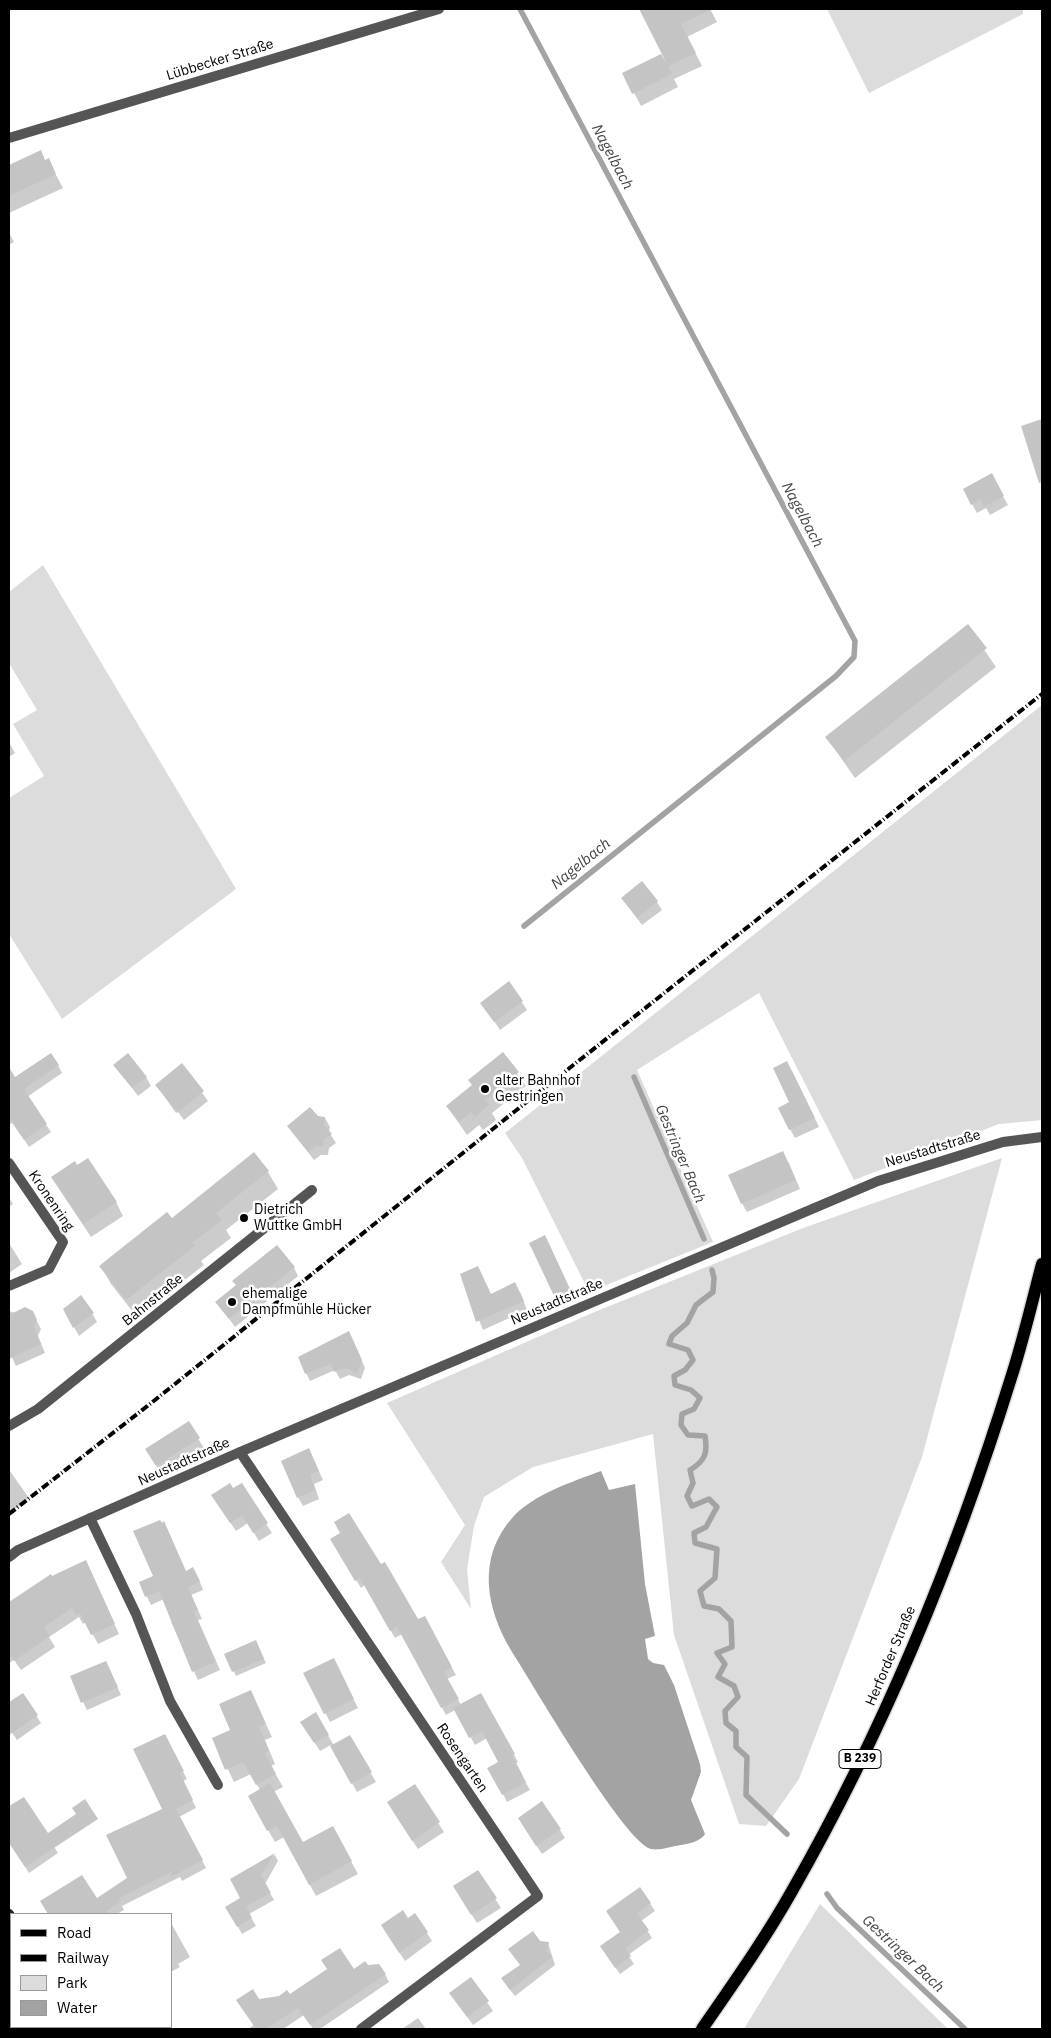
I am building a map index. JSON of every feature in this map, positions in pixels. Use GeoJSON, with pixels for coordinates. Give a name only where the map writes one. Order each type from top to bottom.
{"type":"FeatureCollection","features":[{"type":"Feature","properties":{"kind":"main road","name":"Herforder Straße"},"geometry":{"type":"LineString","coordinates":[[702,2029],[748,1962],[792,1892],[892,1694],[956,1537],[1011,1378],[1042,1264]]}},
{"type":"Feature","properties":{"kind":"street","name":"Lübbecker Straße"},"geometry":{"type":"LineString","coordinates":[[9,138],[439,9]]}},
{"type":"Feature","properties":{"kind":"street","name":"Neustadtstraße"},"geometry":{"type":"LineString","coordinates":[[9,1557],[18,1550],[240,1452],[878,1181],[1003,1142],[1042,1137]]}},
{"type":"Feature","properties":{"kind":"street","name":"Kronenring"},"geometry":{"type":"LineString","coordinates":[[9,1163],[63,1242],[49,1269],[9,1286]]}},
{"type":"Feature","properties":{"kind":"street","name":"Bahnstraße"},"geometry":{"type":"LineString","coordinates":[[9,1426],[38,1409],[312,1190]]}},
{"type":"Feature","properties":{"kind":"street","name":"Rosengarten"},"geometry":{"type":"LineString","coordinates":[[240,1452],[538,1896],[361,2029]]}},
{"type":"Feature","properties":{"kind":"street"},"geometry":{"type":"LineString","coordinates":[[90,1518],[136,1614],[170,1701],[218,1785]]}},
{"type":"Feature","properties":{"kind":"green space"},"geometry":{"type":"Polygon","coordinates":[[[827,9],[1023,9],[1023,14],[869,93],[827,9]]]}},
{"type":"Feature","properties":{"kind":"green space"},"geometry":{"type":"Polygon","coordinates":[[[43,565],[236,889],[62,1019],[9,934],[9,798],[44,776],[13,724],[37,710],[9,663],[9,592],[43,565]]]}},
{"type":"Feature","properties":{"kind":"green space"},"geometry":{"type":"Polygon","coordinates":[[[1042,705],[1042,1120],[999,1124],[854,1180],[759,993],[637,1070],[713,1242],[589,1292],[522,1158],[505,1133],[1042,705]]]}},
{"type":"Feature","properties":{"kind":"green space"},"geometry":{"type":"Polygon","coordinates":[[[1002,1158],[922,1457],[799,1779],[766,1826],[739,1824],[674,1635],[653,1434],[533,1467],[484,1497],[474,1526],[467,1569],[471,1609],[441,1562],[465,1525],[387,1403],[597,1311],[803,1228],[1002,1158]]]}},
{"type":"Feature","properties":{"kind":"green space"},"geometry":{"type":"Polygon","coordinates":[[[820,1904],[948,2029],[744,2029],[820,1904]]]}},
{"type":"Feature","properties":{"kind":"water"},"geometry":{"type":"Polygon","coordinates":[[[601,1471],[609,1490],[635,1484],[645,1584],[655,1636],[645,1639],[648,1659],[653,1663],[664,1665],[674,1685],[700,1764],[701,1772],[691,1800],[705,1834],[698,1840],[688,1844],[651,1849],[638,1840],[621,1820],[579,1760],[512,1652],[496,1619],[491,1601],[489,1584],[490,1566],[494,1549],[501,1533],[513,1517],[542,1495],[601,1471]]]}},
{"type":"Feature","properties":{"kind":"building"},"geometry":{"type":"Polygon","coordinates":[[[639,9],[712,9],[681,24],[696,53],[668,66],[672,74],[632,94],[622,73],[661,54],[666,62],[639,9]]]}},
{"type":"Feature","properties":{"kind":"building"},"geometry":{"type":"Polygon","coordinates":[[[41,150],[45,160],[49,158],[56,174],[9,196],[9,165],[41,150]]]}},
{"type":"Feature","properties":{"kind":"building"},"geometry":{"type":"Polygon","coordinates":[[[1042,419],[1042,482],[1039,483],[1021,426],[1042,419]]]}},
{"type":"Feature","properties":{"kind":"building"},"geometry":{"type":"Polygon","coordinates":[[[992,473],[1004,496],[984,507],[980,499],[971,505],[963,489],[992,473]]]}},
{"type":"Feature","properties":{"kind":"building"},"geometry":{"type":"Polygon","coordinates":[[[968,624],[987,648],[844,761],[825,737],[968,624]]]}},
{"type":"Feature","properties":{"kind":"building"},"geometry":{"type":"Polygon","coordinates":[[[642,881],[658,901],[637,918],[621,898],[642,881]]]}},
{"type":"Feature","properties":{"kind":"building"},"geometry":{"type":"Polygon","coordinates":[[[509,981],[523,1001],[494,1022],[480,1003],[509,981]]]}},
{"type":"Feature","properties":{"kind":"building","name":"alter Bahnhof Gestringen"},"geometry":{"type":"Polygon","coordinates":[[[503,1052],[519,1072],[485,1100],[489,1105],[475,1117],[471,1112],[459,1122],[446,1106],[472,1085],[468,1080],[503,1052]]]}},
{"type":"Feature","properties":{"kind":"building"},"geometry":{"type":"Polygon","coordinates":[[[51,1053],[59,1065],[24,1089],[47,1124],[24,1140],[9,1118],[9,1067],[15,1077],[51,1053]]]}},
{"type":"Feature","properties":{"kind":"building"},"geometry":{"type":"Polygon","coordinates":[[[128,1053],[147,1077],[132,1088],[113,1065],[128,1053]]]}},
{"type":"Feature","properties":{"kind":"building"},"geometry":{"type":"Polygon","coordinates":[[[787,1061],[815,1118],[789,1130],[778,1108],[789,1102],[773,1068],[787,1061]]]}},
{"type":"Feature","properties":{"kind":"building"},"geometry":{"type":"Polygon","coordinates":[[[182,1063],[204,1091],[178,1112],[155,1085],[182,1063]]]}},
{"type":"Feature","properties":{"kind":"building"},"geometry":{"type":"Polygon","coordinates":[[[310,1107],[318,1116],[325,1117],[324,1125],[332,1134],[324,1139],[323,1147],[316,1146],[308,1152],[287,1126],[310,1107]]]}},
{"type":"Feature","properties":{"kind":"building"},"geometry":{"type":"Polygon","coordinates":[[[783,1151],[796,1180],[741,1204],[728,1175],[783,1151]]]}},
{"type":"Feature","properties":{"kind":"building"},"geometry":{"type":"Polygon","coordinates":[[[254,1152],[269,1171],[216,1213],[222,1220],[192,1243],[195,1246],[126,1300],[99,1266],[167,1212],[172,1218],[254,1152]]]}},
{"type":"Feature","properties":{"kind":"building"},"geometry":{"type":"Polygon","coordinates":[[[88,1158],[117,1202],[83,1224],[51,1177],[75,1161],[77,1165],[88,1158]]]}},
{"type":"Feature","properties":{"kind":"building"},"geometry":{"type":"Polygon","coordinates":[[[545,1235],[571,1291],[555,1298],[529,1243],[545,1235]]]}},
{"type":"Feature","properties":{"kind":"building"},"geometry":{"type":"Polygon","coordinates":[[[277,1245],[295,1267],[229,1319],[215,1302],[236,1285],[232,1281],[277,1245]]]}},
{"type":"Feature","properties":{"kind":"building"},"geometry":{"type":"Polygon","coordinates":[[[478,1266],[491,1294],[515,1282],[524,1301],[476,1322],[460,1274],[478,1266]]]}},
{"type":"Feature","properties":{"kind":"building"},"geometry":{"type":"Polygon","coordinates":[[[81,1295],[94,1313],[73,1328],[63,1309],[81,1295]]]}},
{"type":"Feature","properties":{"kind":"building"},"geometry":{"type":"Polygon","coordinates":[[[25,1307],[33,1311],[37,1320],[34,1327],[41,1344],[9,1359],[9,1315],[25,1307]]]}},
{"type":"Feature","properties":{"kind":"building"},"geometry":{"type":"Polygon","coordinates":[[[349,1331],[362,1360],[357,1373],[345,1368],[334,1372],[331,1364],[305,1374],[298,1357],[349,1331]]]}},
{"type":"Feature","properties":{"kind":"building"},"geometry":{"type":"Polygon","coordinates":[[[189,1421],[200,1438],[156,1466],[145,1449],[189,1421]]]}},
{"type":"Feature","properties":{"kind":"building"},"geometry":{"type":"Polygon","coordinates":[[[309,1448],[319,1471],[310,1475],[315,1490],[297,1498],[281,1461],[309,1448]]]}},
{"type":"Feature","properties":{"kind":"building"},"geometry":{"type":"Polygon","coordinates":[[[230,1483],[233,1488],[242,1483],[268,1523],[253,1533],[242,1515],[230,1523],[211,1495],[230,1483]]]}},
{"type":"Feature","properties":{"kind":"building"},"geometry":{"type":"Polygon","coordinates":[[[349,1513],[381,1564],[385,1562],[418,1619],[425,1616],[452,1667],[444,1672],[459,1699],[441,1708],[397,1627],[390,1631],[360,1578],[355,1581],[330,1539],[340,1533],[334,1522],[349,1513]]]}},
{"type":"Feature","properties":{"kind":"building"},"geometry":{"type":"Polygon","coordinates":[[[160,1520],[162,1523],[164,1521],[186,1571],[193,1567],[200,1581],[188,1587],[198,1610],[194,1612],[216,1662],[192,1672],[159,1591],[145,1597],[139,1582],[153,1576],[133,1531],[160,1520]]]}},
{"type":"Feature","properties":{"kind":"building"},"geometry":{"type":"Polygon","coordinates":[[[86,1560],[115,1624],[91,1635],[80,1613],[76,1615],[72,1608],[44,1627],[50,1636],[14,1661],[9,1653],[9,1602],[51,1574],[52,1576],[86,1560]]]}},
{"type":"Feature","properties":{"kind":"building"},"geometry":{"type":"Polygon","coordinates":[[[256,1640],[264,1659],[232,1672],[224,1654],[256,1640]]]}},
{"type":"Feature","properties":{"kind":"building"},"geometry":{"type":"Polygon","coordinates":[[[334,1658],[354,1699],[324,1714],[303,1673],[334,1658]]]}},
{"type":"Feature","properties":{"kind":"building"},"geometry":{"type":"Polygon","coordinates":[[[106,1661],[118,1687],[81,1703],[70,1676],[106,1661]]]}},
{"type":"Feature","properties":{"kind":"building"},"geometry":{"type":"Polygon","coordinates":[[[251,1690],[266,1724],[259,1727],[269,1751],[265,1753],[276,1774],[256,1785],[243,1762],[225,1770],[212,1738],[230,1730],[219,1704],[251,1690]]]}},
{"type":"Feature","properties":{"kind":"building"},"geometry":{"type":"Polygon","coordinates":[[[23,1693],[38,1715],[9,1735],[9,1702],[23,1693]]]}},
{"type":"Feature","properties":{"kind":"building"},"geometry":{"type":"Polygon","coordinates":[[[481,1693],[515,1754],[512,1755],[526,1782],[502,1795],[487,1768],[498,1762],[482,1731],[469,1738],[453,1708],[481,1693]]]}},
{"type":"Feature","properties":{"kind":"building"},"geometry":{"type":"Polygon","coordinates":[[[316,1712],[329,1735],[314,1743],[300,1722],[316,1712]]]}},
{"type":"Feature","properties":{"kind":"building"},"geometry":{"type":"Polygon","coordinates":[[[165,1734],[184,1771],[180,1773],[193,1800],[176,1809],[203,1860],[171,1877],[171,1872],[118,1899],[120,1902],[106,1911],[107,1913],[47,1913],[40,1901],[82,1875],[97,1898],[127,1878],[106,1835],[162,1809],[133,1749],[165,1734]]]}},
{"type":"Feature","properties":{"kind":"building"},"geometry":{"type":"Polygon","coordinates":[[[350,1735],[372,1772],[351,1784],[330,1746],[350,1735]]]}},
{"type":"Feature","properties":{"kind":"building"},"geometry":{"type":"Polygon","coordinates":[[[270,1783],[303,1842],[333,1826],[352,1861],[309,1885],[277,1826],[267,1831],[248,1796],[270,1783]]]}},
{"type":"Feature","properties":{"kind":"building"},"geometry":{"type":"Polygon","coordinates":[[[415,1784],[440,1822],[412,1841],[387,1802],[415,1784]]]}},
{"type":"Feature","properties":{"kind":"building"},"geometry":{"type":"Polygon","coordinates":[[[24,1797],[48,1833],[76,1814],[72,1808],[85,1799],[98,1819],[25,1867],[9,1843],[9,1806],[24,1797]]]}},
{"type":"Feature","properties":{"kind":"building"},"geometry":{"type":"Polygon","coordinates":[[[542,1801],[561,1829],[536,1846],[518,1818],[542,1801]]]}},
{"type":"Feature","properties":{"kind":"building"},"geometry":{"type":"Polygon","coordinates":[[[275,1853],[261,1875],[271,1893],[246,1906],[252,1918],[237,1927],[225,1907],[240,1898],[230,1879],[275,1853]]]}},
{"type":"Feature","properties":{"kind":"building"},"geometry":{"type":"Polygon","coordinates":[[[478,1870],[497,1898],[471,1915],[453,1886],[478,1870]]]}},
{"type":"Feature","properties":{"kind":"building"},"geometry":{"type":"Polygon","coordinates":[[[640,1887],[651,1903],[637,1914],[649,1930],[625,1948],[631,1956],[615,1968],[600,1946],[620,1932],[606,1911],[640,1887]]]}},
{"type":"Feature","properties":{"kind":"building"},"geometry":{"type":"Polygon","coordinates":[[[403,1910],[408,1918],[415,1913],[428,1932],[399,1953],[381,1925],[403,1910]]]}},
{"type":"Feature","properties":{"kind":"building"},"geometry":{"type":"Polygon","coordinates":[[[533,1931],[540,1941],[549,1942],[547,1951],[552,1957],[510,1990],[501,1978],[520,1965],[508,1949],[533,1931]]]}},
{"type":"Feature","properties":{"kind":"building"},"geometry":{"type":"Polygon","coordinates":[[[340,1948],[354,1969],[365,1961],[368,1965],[379,1964],[386,1974],[310,2025],[298,2008],[266,2029],[256,2029],[236,2000],[253,1989],[259,1999],[279,1996],[287,1990],[290,1994],[327,1969],[321,1960],[340,1948]]]}},
{"type":"Feature","properties":{"kind":"building"},"geometry":{"type":"Polygon","coordinates":[[[471,1977],[489,2001],[467,2017],[449,1993],[471,1977]]]}},
{"type":"Feature","properties":{"kind":"waterway","name":"Nagelbach"},"geometry":{"type":"LineString","coordinates":[[520,9],[855,641],[854,657],[836,676],[524,926]]}},
{"type":"Feature","properties":{"kind":"waterway","name":"Gestringer Bach"},"geometry":{"type":"LineString","coordinates":[[634,1077],[704,1239]]}},
{"type":"Feature","properties":{"kind":"waterway","name":"Gestringer Bach"},"geometry":{"type":"LineString","coordinates":[[712,1270],[714,1278],[713,1292],[696,1305],[687,1323],[672,1336],[669,1344],[688,1350],[693,1360],[685,1370],[674,1376],[675,1385],[691,1390],[700,1398],[694,1409],[682,1414],[681,1425],[688,1435],[705,1436],[706,1442],[706,1452],[702,1460],[690,1470],[693,1483],[687,1496],[692,1506],[709,1499],[717,1507],[706,1527],[694,1533],[695,1543],[717,1549],[715,1578],[700,1591],[704,1606],[719,1609],[731,1621],[732,1647],[717,1653],[725,1664],[718,1677],[734,1686],[738,1697],[725,1711],[726,1723],[736,1731],[736,1747],[747,1757],[746,1795],[787,1834]]}},
{"type":"Feature","properties":{"kind":"waterway","name":"Gestringer Bach"},"geometry":{"type":"LineString","coordinates":[[827,1894],[837,1908],[965,2029]]}},
{"type":"Feature","properties":{"kind":"railway"},"geometry":{"type":"LineString","coordinates":[[9,1514],[150,1404],[514,1112],[1042,694]]}},
{"type":"Feature","properties":{"kind":"place","name":"alter Bahnhof Gestringen"},"geometry":{"type":"Point","coordinates":[485,1089]}},
{"type":"Feature","properties":{"kind":"place","name":"Dietrich Wuttke GmbH"},"geometry":{"type":"Point","coordinates":[244,1218]}},
{"type":"Feature","properties":{"kind":"place","name":"ehemalige Dampfmühle Hücker"},"geometry":{"type":"Point","coordinates":[232,1302]}}]}
